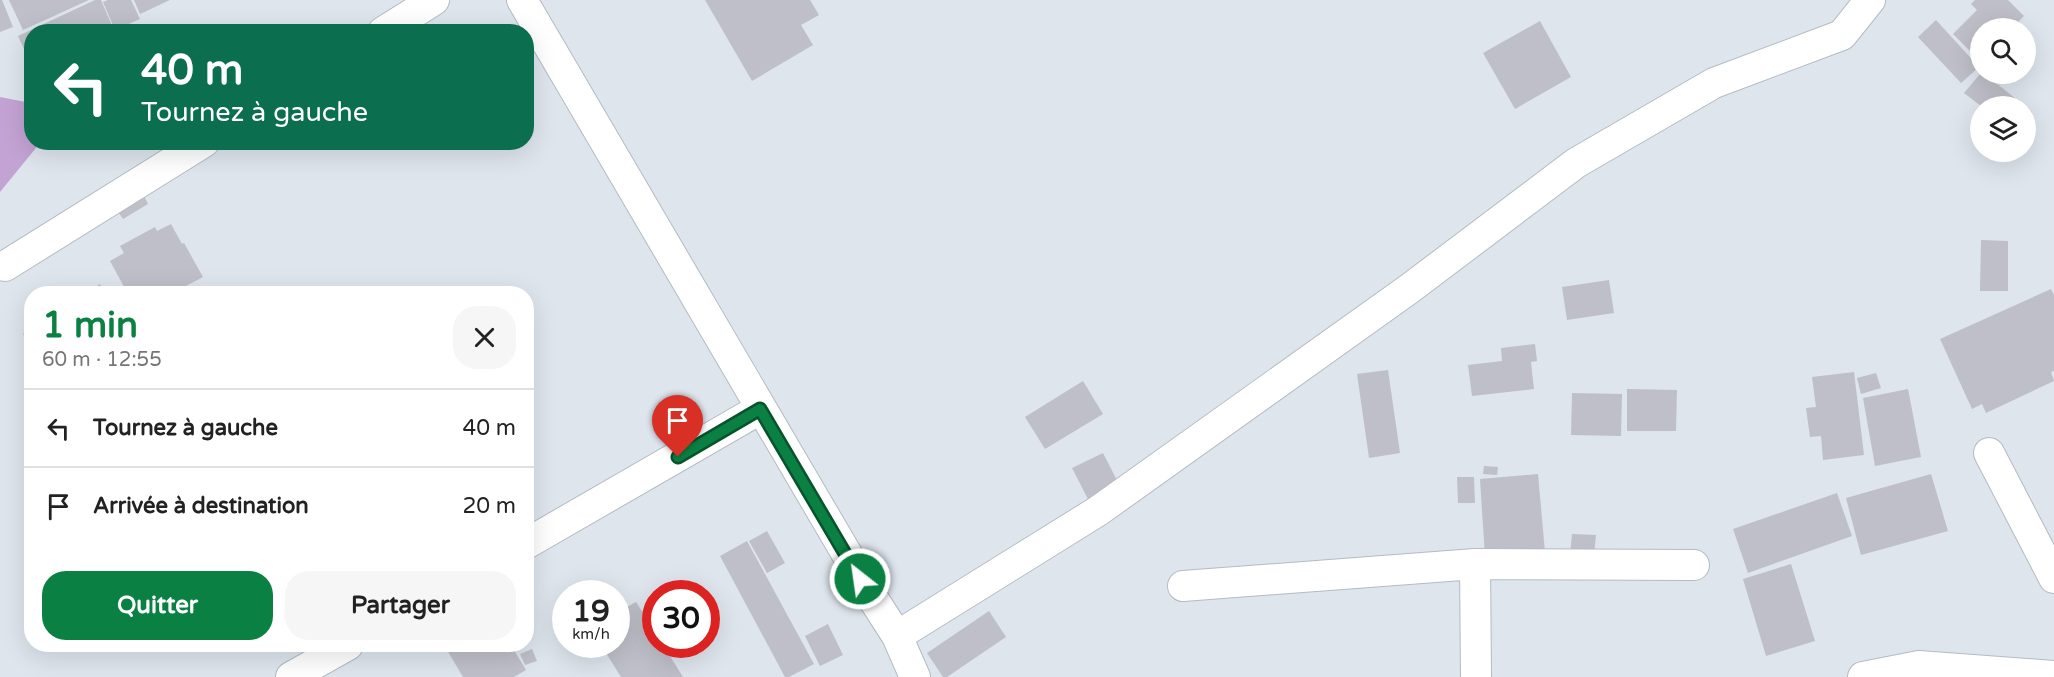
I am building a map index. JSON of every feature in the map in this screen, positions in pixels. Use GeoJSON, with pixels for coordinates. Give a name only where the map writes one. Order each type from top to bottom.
{"type":"FeatureCollection","features":[{"type":"Feature","properties":{"kind":"street"},"geometry":{"type":"LineString","coordinates":[[396,24],[434,0]]}},
{"type":"Feature","properties":{"kind":"street"},"geometry":{"type":"LineString","coordinates":[[522,0],[760,409],[897,636],[915,677]]}},
{"type":"Feature","properties":{"kind":"street"},"geometry":{"type":"LineString","coordinates":[[897,636],[1098,511],[1409,289],[1576,163],[1714,83],[1842,35],[1870,0]]}},
{"type":"Feature","properties":{"kind":"street"},"geometry":{"type":"LineString","coordinates":[[5,266],[191,150]]}},
{"type":"Feature","properties":{"kind":"street"},"geometry":{"type":"LineString","coordinates":[[534,539],[760,409]]}},
{"type":"Feature","properties":{"kind":"street"},"geometry":{"type":"LineString","coordinates":[[1989,453],[2054,578]]}},
{"type":"Feature","properties":{"kind":"street"},"geometry":{"type":"LineString","coordinates":[[1475,564],[1476,677]]}},
{"type":"Feature","properties":{"kind":"street"},"geometry":{"type":"LineString","coordinates":[[1183,586],[1475,564],[1694,565]]}},
{"type":"Feature","properties":{"kind":"street"},"geometry":{"type":"LineString","coordinates":[[291,677],[336,652]]}},
{"type":"Feature","properties":{"kind":"street"},"geometry":{"type":"LineString","coordinates":[[1863,677],[1919,666],[2054,676]]}},
{"type":"Feature","properties":{"kind":"shaded area"},"geometry":{"type":"Polygon","coordinates":[[[0,97],[24,102],[24,150],[34,150],[0,192],[0,97]]]}},
{"type":"Feature","properties":{"kind":"building"},"geometry":{"type":"Polygon","coordinates":[[[0,0],[2,0],[13,27],[0,32],[0,0]]]}},
{"type":"Feature","properties":{"kind":"building"},"geometry":{"type":"Polygon","coordinates":[[[9,0],[89,0],[36,24],[24,24],[23,30],[9,0]]]}},
{"type":"Feature","properties":{"kind":"building"},"geometry":{"type":"Polygon","coordinates":[[[95,0],[101,0],[111,24],[44,24],[95,0]]]}},
{"type":"Feature","properties":{"kind":"building"},"geometry":{"type":"Polygon","coordinates":[[[131,0],[140,19],[129,24],[112,24],[103,2],[131,0]]]}},
{"type":"Feature","properties":{"kind":"building"},"geometry":{"type":"Polygon","coordinates":[[[134,0],[170,0],[140,14],[134,0]]]}},
{"type":"Feature","properties":{"kind":"building"},"geometry":{"type":"Polygon","coordinates":[[[705,0],[810,0],[819,15],[801,25],[813,45],[752,81],[705,0]]]}},
{"type":"Feature","properties":{"kind":"building"},"geometry":{"type":"Polygon","coordinates":[[[1975,0],[2008,0],[2024,16],[2022,18],[1970,18],[1970,51],[1953,34],[1977,10],[1971,4],[1975,0]]]}},
{"type":"Feature","properties":{"kind":"building"},"geometry":{"type":"Polygon","coordinates":[[[1936,20],[1970,57],[1970,75],[1961,83],[1918,37],[1936,20]]]}},
{"type":"Feature","properties":{"kind":"building"},"geometry":{"type":"Polygon","coordinates":[[[1540,21],[1571,77],[1515,109],[1483,53],[1540,21]]]}},
{"type":"Feature","properties":{"kind":"building"},"geometry":{"type":"Polygon","coordinates":[[[24,33],[24,49],[18,36],[24,33]]]}},
{"type":"Feature","properties":{"kind":"building"},"geometry":{"type":"Polygon","coordinates":[[[1972,84],[1998,84],[2012,96],[1970,98],[1964,93],[1972,84]]]}},
{"type":"Feature","properties":{"kind":"building"},"geometry":{"type":"Polygon","coordinates":[[[140,188],[148,204],[123,219],[113,204],[140,188]]]}},
{"type":"Feature","properties":{"kind":"building"},"geometry":{"type":"Polygon","coordinates":[[[171,224],[203,277],[186,286],[124,286],[110,261],[124,253],[120,246],[155,227],[157,231],[171,224]]]}},
{"type":"Feature","properties":{"kind":"building"},"geometry":{"type":"Polygon","coordinates":[[[1981,240],[2008,241],[2008,291],[1980,291],[1981,240]]]}},
{"type":"Feature","properties":{"kind":"building"},"geometry":{"type":"Polygon","coordinates":[[[1609,280],[1614,313],[1567,320],[1562,287],[1609,280]]]}},
{"type":"Feature","properties":{"kind":"building"},"geometry":{"type":"Polygon","coordinates":[[[2051,289],[2054,295],[2054,371],[2051,372],[2054,381],[1986,413],[1982,404],[1972,409],[1940,339],[2051,289]]]}},
{"type":"Feature","properties":{"kind":"building"},"geometry":{"type":"Polygon","coordinates":[[[1535,344],[1537,361],[1531,362],[1534,389],[1472,396],[1468,365],[1502,361],[1501,348],[1535,344]]]}},
{"type":"Feature","properties":{"kind":"building"},"geometry":{"type":"Polygon","coordinates":[[[1388,370],[1400,453],[1369,458],[1357,374],[1388,370]]]}},
{"type":"Feature","properties":{"kind":"building"},"geometry":{"type":"Polygon","coordinates":[[[1854,372],[1864,455],[1823,460],[1821,436],[1810,437],[1806,408],[1816,407],[1812,377],[1854,372]]]}},
{"type":"Feature","properties":{"kind":"building"},"geometry":{"type":"Polygon","coordinates":[[[1876,373],[1881,388],[1861,394],[1857,378],[1876,373]]]}},
{"type":"Feature","properties":{"kind":"building"},"geometry":{"type":"Polygon","coordinates":[[[1083,381],[1103,414],[1045,449],[1025,417],[1083,381]]]}},
{"type":"Feature","properties":{"kind":"building"},"geometry":{"type":"Polygon","coordinates":[[[1627,389],[1677,390],[1676,431],[1627,431],[1627,389]]]}},
{"type":"Feature","properties":{"kind":"building"},"geometry":{"type":"Polygon","coordinates":[[[1908,389],[1921,457],[1875,466],[1863,398],[1908,389]]]}},
{"type":"Feature","properties":{"kind":"building"},"geometry":{"type":"Polygon","coordinates":[[[1572,393],[1622,394],[1621,436],[1571,435],[1572,393]]]}},
{"type":"Feature","properties":{"kind":"building"},"geometry":{"type":"Polygon","coordinates":[[[1103,453],[1122,490],[1091,505],[1072,468],[1103,453]]]}},
{"type":"Feature","properties":{"kind":"building"},"geometry":{"type":"Polygon","coordinates":[[[1484,466],[1498,467],[1497,475],[1483,474],[1484,466]]]}},
{"type":"Feature","properties":{"kind":"building"},"geometry":{"type":"Polygon","coordinates":[[[1538,474],[1545,552],[1485,557],[1480,479],[1538,474]]]}},
{"type":"Feature","properties":{"kind":"building"},"geometry":{"type":"Polygon","coordinates":[[[1931,474],[1948,531],[1861,555],[1846,498],[1931,474]]]}},
{"type":"Feature","properties":{"kind":"building"},"geometry":{"type":"Polygon","coordinates":[[[1457,477],[1474,477],[1475,503],[1458,503],[1457,477]]]}},
{"type":"Feature","properties":{"kind":"building"},"geometry":{"type":"Polygon","coordinates":[[[1837,493],[1852,536],[1748,573],[1733,529],[1837,493]]]}},
{"type":"Feature","properties":{"kind":"building"},"geometry":{"type":"Polygon","coordinates":[[[767,531],[785,563],[767,573],[749,541],[767,531]]]}},
{"type":"Feature","properties":{"kind":"building"},"geometry":{"type":"Polygon","coordinates":[[[1572,534],[1596,535],[1594,555],[1570,554],[1572,534]]]}},
{"type":"Feature","properties":{"kind":"building"},"geometry":{"type":"Polygon","coordinates":[[[747,541],[814,664],[789,677],[785,677],[720,556],[747,541]]]}},
{"type":"Feature","properties":{"kind":"building"},"geometry":{"type":"Polygon","coordinates":[[[1791,564],[1815,641],[1766,656],[1743,579],[1791,564]]]}},
{"type":"Feature","properties":{"kind":"building"},"geometry":{"type":"Polygon","coordinates":[[[636,602],[642,611],[642,658],[671,658],[683,677],[621,677],[609,658],[630,658],[630,605],[636,602]]]}},
{"type":"Feature","properties":{"kind":"building"},"geometry":{"type":"Polygon","coordinates":[[[989,611],[1006,637],[947,677],[943,677],[927,653],[989,611]]]}},
{"type":"Feature","properties":{"kind":"building"},"geometry":{"type":"Polygon","coordinates":[[[828,624],[843,655],[820,666],[805,636],[828,624]]]}},
{"type":"Feature","properties":{"kind":"building"},"geometry":{"type":"Polygon","coordinates":[[[448,652],[515,652],[526,670],[514,677],[463,677],[448,652]]]}},
{"type":"Feature","properties":{"kind":"building"},"geometry":{"type":"Polygon","coordinates":[[[533,652],[537,661],[525,665],[520,654],[533,652]]]}},
{"type":"Feature","properties":{"kind":"route"},"geometry":{"type":"LineString","coordinates":[[678,457],[760,409],[860,579]]}}]}
